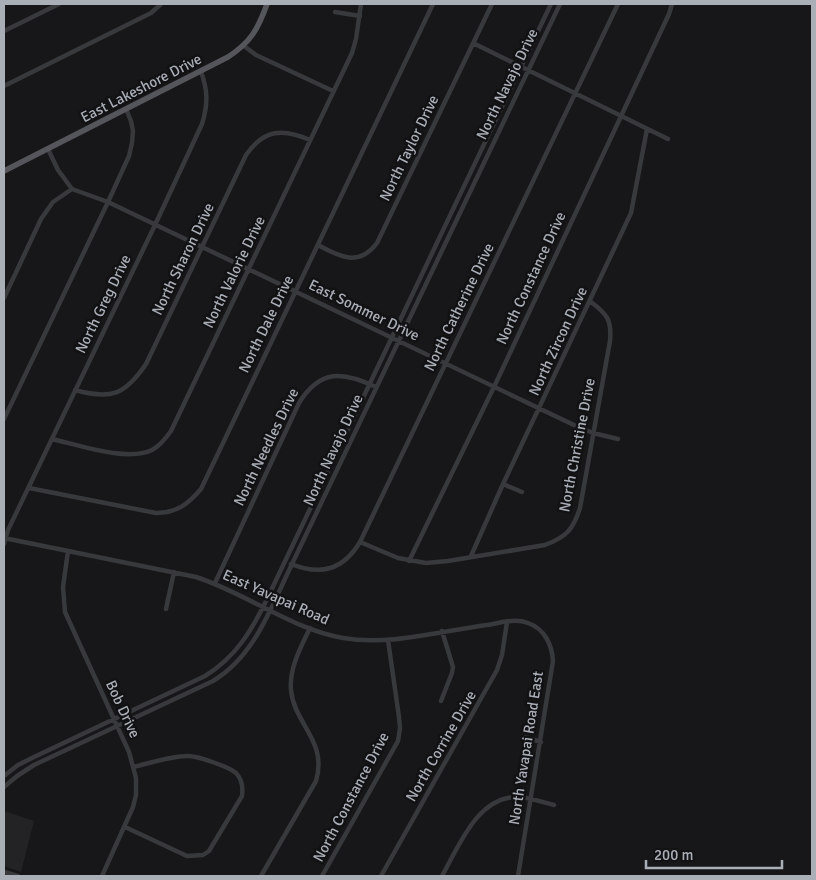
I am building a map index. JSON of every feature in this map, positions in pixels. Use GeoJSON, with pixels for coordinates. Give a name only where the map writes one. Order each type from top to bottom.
{"type":"FeatureCollection","features":[{"type":"Feature","properties":{"kind":"main road","name":"East Lakeshore Drive"},"geometry":{"type":"LineString","coordinates":[[4,171],[228,57],[244,46],[259,25],[267,4]]}},
{"type":"Feature","properties":{"kind":"street"},"geometry":{"type":"LineString","coordinates":[[4,31],[59,4]]}},
{"type":"Feature","properties":{"kind":"street"},"geometry":{"type":"LineString","coordinates":[[4,86],[151,13],[161,4]]}},
{"type":"Feature","properties":{"kind":"street","name":"North Valorie Drive"},"geometry":{"type":"LineString","coordinates":[[52,438],[111,452],[141,454],[152,450],[162,443],[171,431],[352,53],[361,4]]}},
{"type":"Feature","properties":{"kind":"street","name":"North Dale Drive"},"geometry":{"type":"LineString","coordinates":[[29,488],[156,513],[168,513],[182,508],[191,501],[201,489],[433,4]]}},
{"type":"Feature","properties":{"kind":"street","name":"North Taylor Drive"},"geometry":{"type":"LineString","coordinates":[[318,245],[337,255],[349,258],[360,257],[372,250],[492,4]]}},
{"type":"Feature","properties":{"kind":"street","name":"North Navajo Drive"},"geometry":{"type":"LineString","coordinates":[[4,776],[18,765],[215,670],[237,650],[246,638],[285,561],[551,4]]}},
{"type":"Feature","properties":{"kind":"street","name":"North Navajo Drive"},"geometry":{"type":"LineString","coordinates":[[4,787],[17,776],[43,761],[199,689],[220,677],[244,656],[270,610],[560,4]]}},
{"type":"Feature","properties":{"kind":"street","name":"North Catherine Drive"},"geometry":{"type":"LineString","coordinates":[[285,561],[314,571],[326,570],[348,559],[360,542],[618,4]]}},
{"type":"Feature","properties":{"kind":"street","name":"North Constance Drive"},"geometry":{"type":"LineString","coordinates":[[409,560],[622,116],[672,4]]}},
{"type":"Feature","properties":{"kind":"street"},"geometry":{"type":"LineString","coordinates":[[335,12],[360,16]]}},
{"type":"Feature","properties":{"kind":"street"},"geometry":{"type":"LineString","coordinates":[[474,43],[668,139]]}},
{"type":"Feature","properties":{"kind":"street"},"geometry":{"type":"LineString","coordinates":[[244,46],[256,55],[333,91]]}},
{"type":"Feature","properties":{"kind":"street","name":"North Greg Drive"},"geometry":{"type":"LineString","coordinates":[[4,540],[156,225],[202,124],[206,112],[207,93],[201,72]]}},
{"type":"Feature","properties":{"kind":"street"},"geometry":{"type":"LineString","coordinates":[[4,419],[129,156],[132,143],[131,121],[126,109]]}},
{"type":"Feature","properties":{"kind":"street","name":"North Zircon Drive"},"geometry":{"type":"LineString","coordinates":[[472,556],[503,484],[631,213],[647,129]]}},
{"type":"Feature","properties":{"kind":"street","name":"North Sharon Drive"},"geometry":{"type":"LineString","coordinates":[[75,390],[93,395],[118,393],[130,385],[139,375],[252,146],[272,133],[287,132],[310,140]]}},
{"type":"Feature","properties":{"kind":"street"},"geometry":{"type":"LineString","coordinates":[[4,298],[41,219],[53,202],[72,189],[62,176],[48,149]]}},
{"type":"Feature","properties":{"kind":"street","name":"East Sommer Drive"},"geometry":{"type":"LineString","coordinates":[[72,189],[108,202],[592,433],[618,439]]}},
{"type":"Feature","properties":{"kind":"street","name":"North Christine Drive"},"geometry":{"type":"LineString","coordinates":[[360,542],[398,558],[426,563],[545,546],[559,540],[570,531],[580,508],[611,330],[609,320],[603,311],[590,302]]}},
{"type":"Feature","properties":{"kind":"street","name":"North Needles Drive"},"geometry":{"type":"LineString","coordinates":[[215,583],[299,403],[307,390],[330,376],[346,376],[376,387]]}},
{"type":"Feature","properties":{"kind":"street"},"geometry":{"type":"LineString","coordinates":[[503,484],[522,492]]}},
{"type":"Feature","properties":{"kind":"street","name":"East Yavapai Road"},"geometry":{"type":"LineString","coordinates":[[4,540],[174,572],[215,583],[310,628],[344,638],[388,640],[520,621],[530,623],[538,628]]}},
{"type":"Feature","properties":{"kind":"street","name":"Bob Drive"},"geometry":{"type":"LineString","coordinates":[[68,551],[64,587],[65,612],[134,767],[136,795],[125,826],[102,876]]}},
{"type":"Feature","properties":{"kind":"street"},"geometry":{"type":"LineString","coordinates":[[166,608],[174,572]]}},
{"type":"Feature","properties":{"kind":"street","name":"North Corrine Drive"},"geometry":{"type":"LineString","coordinates":[[381,876],[497,670],[502,655],[507,622]]}},
{"type":"Feature","properties":{"kind":"street"},"geometry":{"type":"LineString","coordinates":[[261,876],[316,780],[319,769],[319,756],[295,704],[291,690],[294,664],[310,628]]}},
{"type":"Feature","properties":{"kind":"street","name":"North Yavapai Road East"},"geometry":{"type":"LineString","coordinates":[[518,876],[553,661],[552,648],[547,638],[538,628]]}},
{"type":"Feature","properties":{"kind":"street"},"geometry":{"type":"LineString","coordinates":[[441,701],[452,674],[451,658],[442,631]]}},
{"type":"Feature","properties":{"kind":"street","name":"North Constance Drive"},"geometry":{"type":"LineString","coordinates":[[322,876],[398,741],[400,717],[388,640]]}},
{"type":"Feature","properties":{"kind":"street"},"geometry":{"type":"LineString","coordinates":[[195,681],[199,689]]}},
{"type":"Feature","properties":{"kind":"street"},"geometry":{"type":"LineString","coordinates":[[525,737],[541,742]]}},
{"type":"Feature","properties":{"kind":"street"},"geometry":{"type":"LineString","coordinates":[[40,754],[43,761]]}},
{"type":"Feature","properties":{"kind":"street"},"geometry":{"type":"LineString","coordinates":[[125,826],[187,856],[203,855],[210,851],[242,796],[243,788],[237,774],[198,757],[180,756],[134,767]]}},
{"type":"Feature","properties":{"kind":"street"},"geometry":{"type":"LineString","coordinates":[[442,876],[477,817],[488,806],[502,799],[518,797],[554,805]]}},
{"type":"Feature","properties":{"kind":"street"},"geometry":{"type":"LineString","coordinates":[[4,872],[18,876]]}},
{"type":"Feature","properties":{"kind":"shaded area"},"geometry":{"type":"Polygon","coordinates":[[[4,811],[34,821],[21,872],[4,866],[4,811]]]}}]}
